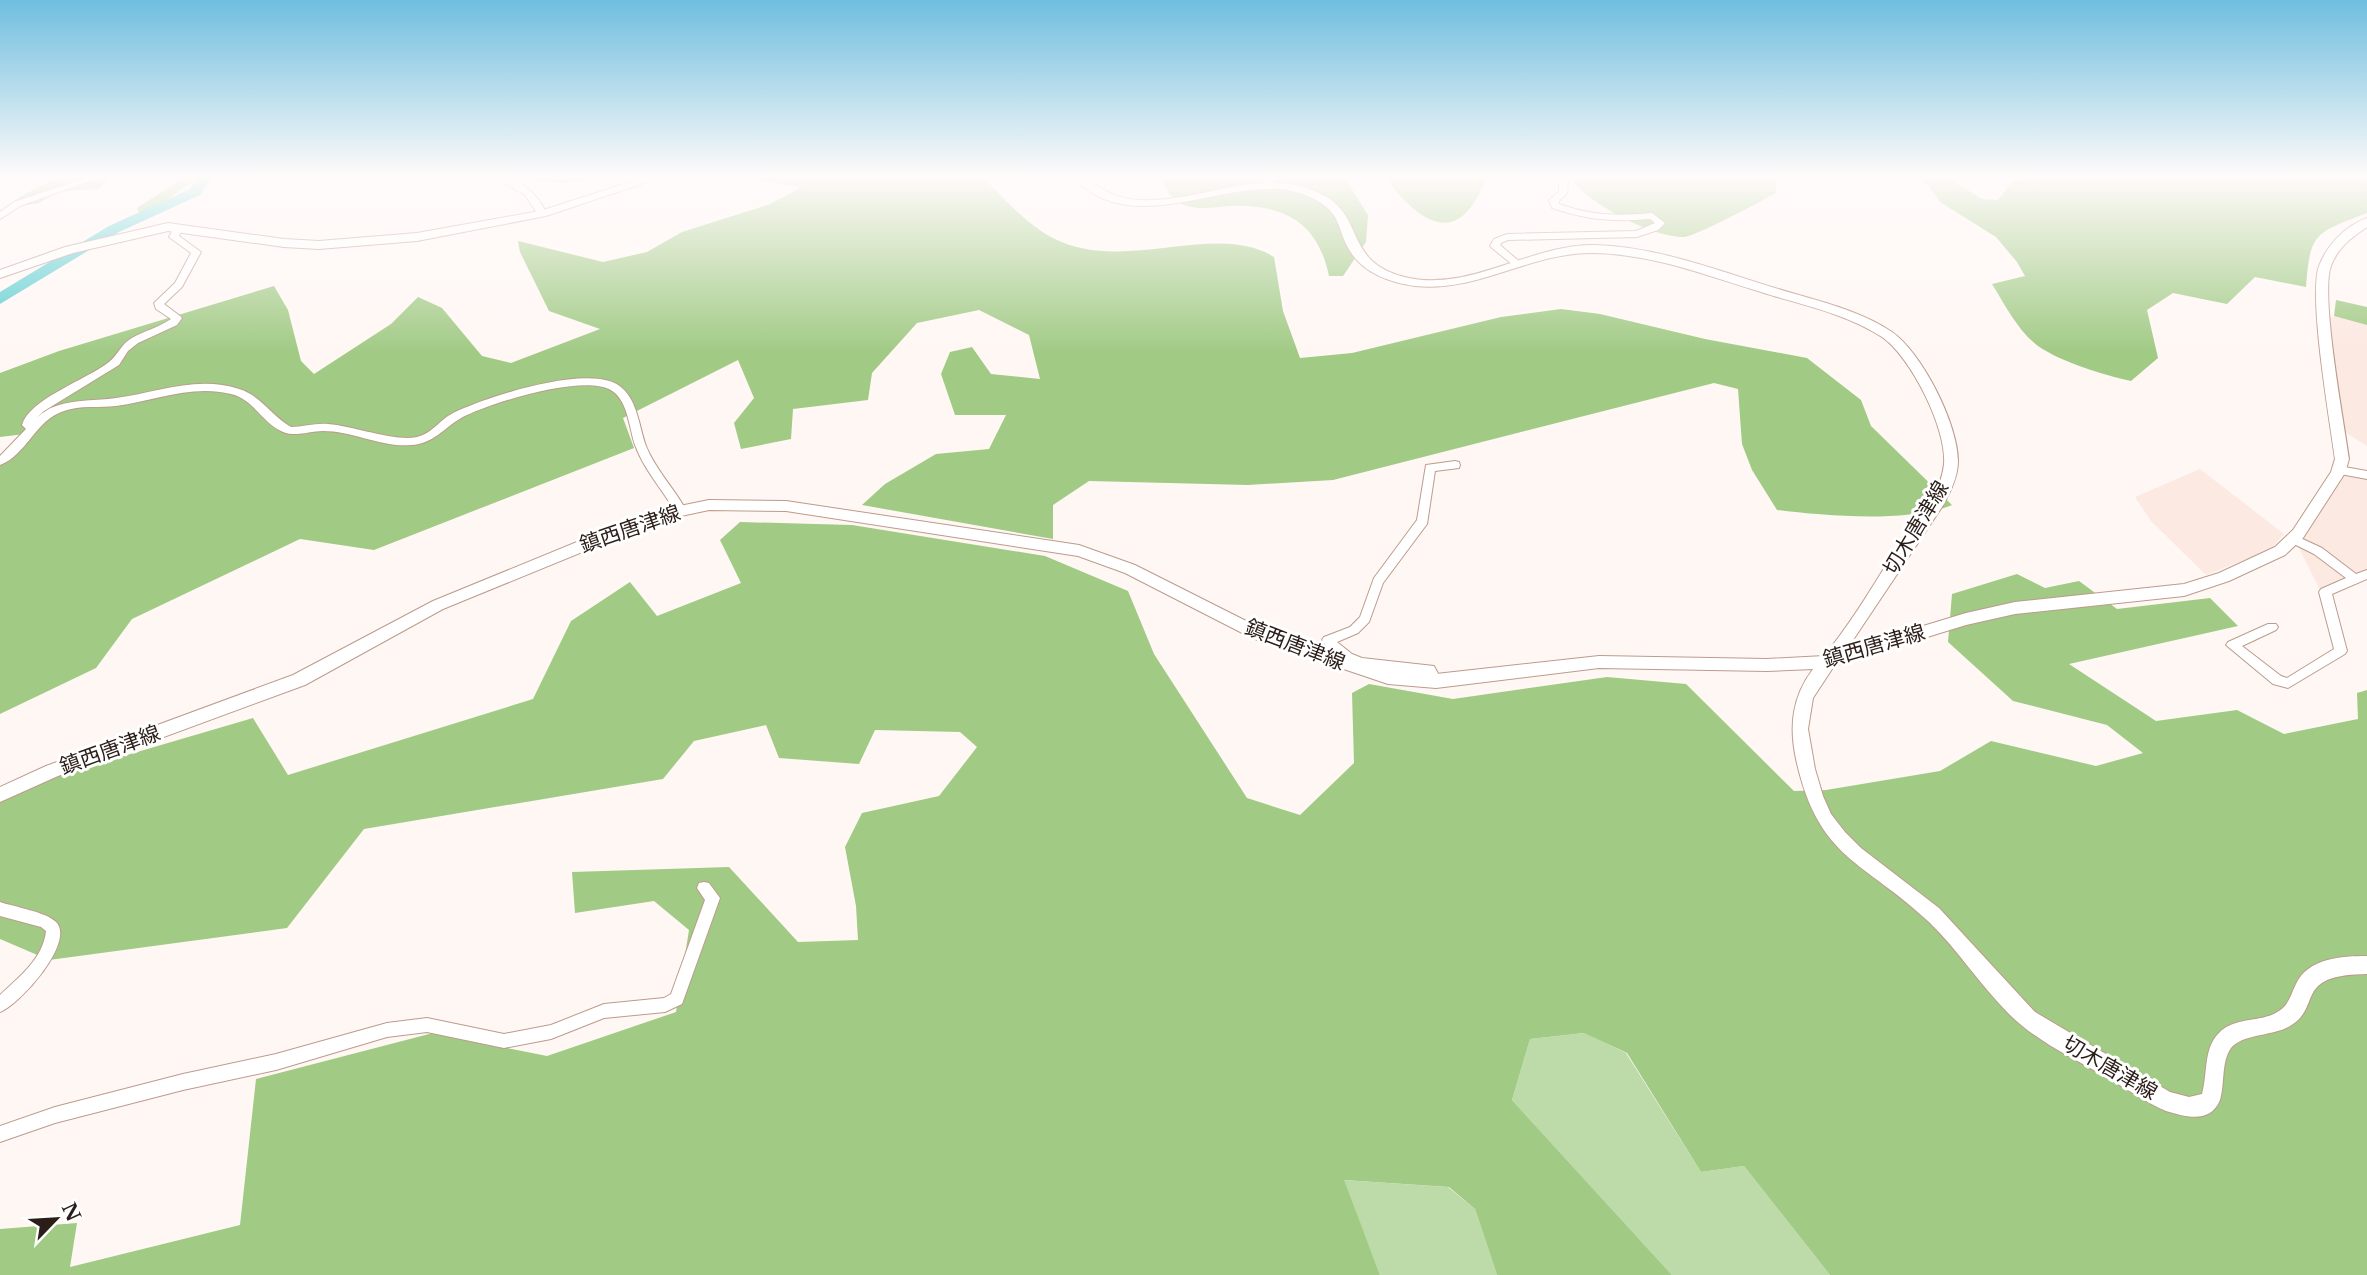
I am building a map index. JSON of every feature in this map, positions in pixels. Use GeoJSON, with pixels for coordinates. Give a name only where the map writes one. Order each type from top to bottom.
{"type":"FeatureCollection","features":[{"type":"Feature","properties":{"kind":"main road"},"geometry":{"type":"LineString","coordinates":[[0,274],[69,250],[130,234]]}},
{"type":"Feature","properties":{"kind":"main road"},"geometry":{"type":"LineString","coordinates":[[219,234],[284,243],[361,244],[429,234]]}},
{"type":"Feature","properties":{"kind":"main road","name":"切木唐津線"},"geometry":{"type":"LineString","coordinates":[[1349,234],[1363,260],[1392,277],[1412,282],[1450,283],[1574,249],[1682,262],[1842,314],[1886,333],[1900,345],[1912,361],[1943,424],[1950,444],[1951,467],[1940,496],[1842,645],[1814,676],[1802,709],[1800,727],[1809,780],[1818,811],[1830,829],[1852,852],[1927,909],[1955,934],[2007,999],[2031,1023],[2166,1101],[2186,1108],[2199,1108],[2214,1094],[2219,1050],[2226,1039],[2239,1032],[2271,1025],[2286,1018],[2300,1004],[2307,983],[2325,970],[2367,965]]}},
{"type":"Feature","properties":{"kind":"main road"},"geometry":{"type":"LineString","coordinates":[[2339,470],[2342,460],[2323,309],[2323,268],[2337,242],[2348,234]]}},
{"type":"Feature","properties":{"kind":"main road","name":"鎮西唐津線"},"geometry":{"type":"LineString","coordinates":[[0,795],[52,771],[299,680],[438,605],[615,531],[680,510],[750,504],[786,506],[1079,551],[1130,569],[1258,634],[1388,677],[1436,681],[1600,662],[1767,665],[1826,662],[1966,619],[2015,608],[2196,587],[2280,551],[2294,539],[2339,470]]}},
{"type":"Feature","properties":{"kind":"street"},"geometry":{"type":"LineString","coordinates":[[33,428],[27,425],[29,418],[40,408],[116,363],[124,349],[134,341],[173,323],[177,318],[159,307],[159,303],[179,285],[196,252],[174,237],[175,234]]}},
{"type":"Feature","properties":{"kind":"street"},"geometry":{"type":"LineString","coordinates":[[1516,263],[1495,246],[1497,241],[1507,237],[1588,234]]}},
{"type":"Feature","properties":{"kind":"street"},"geometry":{"type":"LineString","coordinates":[[0,461],[9,456],[46,415],[70,405],[114,402],[178,389],[206,387],[236,391],[250,398],[284,429],[293,431],[321,427],[353,430],[401,442],[421,440],[434,434],[457,415],[497,400],[542,387],[586,382],[604,383],[623,394],[642,448],[680,510]]}},
{"type":"Feature","properties":{"kind":"street"},"geometry":{"type":"LineString","coordinates":[[1436,681],[1430,670],[1370,665],[1335,652],[1328,640],[1354,630],[1365,619],[1378,580],[1423,522],[1430,468],[1455,465]]}},
{"type":"Feature","properties":{"kind":"street"},"geometry":{"type":"LineString","coordinates":[[2339,470],[2367,475]]}},
{"type":"Feature","properties":{"kind":"street"},"geometry":{"type":"LineString","coordinates":[[2294,539],[2361,576]]}},
{"type":"Feature","properties":{"kind":"street"},"geometry":{"type":"LineString","coordinates":[[2272,626],[2232,645],[2277,681],[2288,683],[2341,651],[2325,592],[2361,576]]}},
{"type":"Feature","properties":{"kind":"street"},"geometry":{"type":"LineString","coordinates":[[0,1134],[55,1115],[183,1082],[276,1062],[387,1030],[427,1025],[504,1041],[551,1032],[604,1011],[665,1004],[677,999],[713,898],[704,888]]}},
{"type":"Feature","properties":{"kind":"street"},"geometry":{"type":"LineString","coordinates":[[0,909],[45,922],[53,928],[53,942],[34,972],[0,1005]]}},
{"type":"Feature","properties":{"kind":"shaded area"},"geometry":{"type":"Polygon","coordinates":[[[2334,316],[2367,325],[2367,446],[2345,432],[2329,319],[2334,316]]]}},
{"type":"Feature","properties":{"kind":"shaded area"},"geometry":{"type":"Polygon","coordinates":[[[2349,467],[2367,472],[2367,569],[2320,590],[2298,546],[2349,467]]]}},
{"type":"Feature","properties":{"kind":"shaded area"},"geometry":{"type":"Polygon","coordinates":[[[2200,469],[2284,534],[2271,549],[2206,575],[2151,521],[2135,497],[2200,469]]]}},
{"type":"Feature","properties":{"kind":"green space"},"geometry":{"type":"Polygon","coordinates":[[[678,234],[1048,234],[1080,248],[1109,251],[1138,251],[1197,244],[1250,247],[1274,257],[1283,311],[1300,358],[1352,353],[1501,317],[1561,309],[1600,314],[1705,339],[1807,358],[1861,400],[1871,426],[1952,505],[1934,511],[1890,516],[1842,516],[1777,510],[1752,470],[1742,444],[1738,389],[1714,383],[1333,480],[1248,485],[1089,481],[1053,505],[1053,539],[862,505],[885,484],[936,454],[989,449],[1006,415],[955,415],[941,374],[950,352],[972,347],[991,374],[1040,379],[1029,335],[979,310],[917,323],[872,373],[868,400],[793,409],[791,439],[741,449],[734,423],[754,398],[738,360],[623,418],[634,448],[374,550],[300,539],[132,619],[96,668],[0,714],[0,464],[25,434],[0,437],[0,373],[59,351],[274,286],[288,310],[301,361],[314,374],[391,324],[418,297],[442,308],[482,356],[511,363],[600,329],[549,311],[520,252],[518,241],[603,262],[647,252],[678,234]]]}},
{"type":"Feature","properties":{"kind":"green space"},"geometry":{"type":"Polygon","coordinates":[[[1310,234],[1367,234],[1366,242],[1343,276],[1329,276],[1324,257],[1310,234]]]}},
{"type":"Feature","properties":{"kind":"green space"},"geometry":{"type":"Polygon","coordinates":[[[1668,234],[1691,234],[1684,237],[1668,234]]]}},
{"type":"Feature","properties":{"kind":"green space"},"geometry":{"type":"Polygon","coordinates":[[[1992,234],[2321,234],[2310,255],[2306,287],[2255,277],[2227,304],[2173,293],[2147,310],[2158,358],[2131,381],[2070,363],[2047,352],[2024,333],[1992,284],[2025,276],[1992,234]]]}},
{"type":"Feature","properties":{"kind":"green space"},"geometry":{"type":"Polygon","coordinates":[[[2336,300],[2367,307],[2367,325],[2334,316],[2336,300]]]}},
{"type":"Feature","properties":{"kind":"green space"},"geometry":{"type":"Polygon","coordinates":[[[740,522],[852,525],[1045,556],[1128,591],[1154,654],[1247,798],[1300,815],[1354,763],[1352,693],[1369,684],[1453,699],[1607,677],[1686,684],[1794,791],[1826,790],[1940,771],[1991,741],[2096,766],[2143,753],[2107,725],[2013,701],[1948,642],[1952,594],[2017,574],[2045,588],[2079,581],[2117,609],[2210,598],[2238,626],[2069,664],[2156,721],[2237,710],[2284,734],[2358,719],[2357,693],[2367,690],[2367,1275],[1830,1275],[1744,1166],[1701,1172],[1627,1053],[1584,1033],[1530,1039],[1512,1100],[1672,1275],[1497,1275],[1475,1209],[1449,1187],[1344,1180],[1380,1275],[0,1275],[0,1229],[77,1223],[70,1267],[240,1225],[256,1079],[433,1033],[547,1056],[676,1012],[689,930],[654,901],[575,913],[572,872],[729,867],[798,942],[858,940],[856,906],[845,847],[862,813],[939,796],[977,747],[960,732],[875,730],[859,764],[779,758],[766,725],[694,741],[663,779],[364,829],[287,928],[49,960],[0,939],[0,802],[35,782],[253,718],[288,775],[533,699],[571,621],[630,582],[657,616],[741,583],[720,540],[740,522]]]}},
{"type":"Feature","properties":{"kind":"green space"},"geometry":{"type":"Polygon","coordinates":[[[1585,1033],[1626,1053],[1701,1172],[1744,1166],[1830,1275],[1672,1275],[1512,1100],[1530,1039],[1585,1033]]]}},
{"type":"Feature","properties":{"kind":"green space"},"geometry":{"type":"Polygon","coordinates":[[[1343,1180],[1448,1187],[1475,1209],[1497,1275],[1380,1275],[1343,1180]]]}},
{"type":"Feature","properties":{"kind":"waterway"},"geometry":{"type":"LineString","coordinates":[[0,299],[105,234]]}}]}
